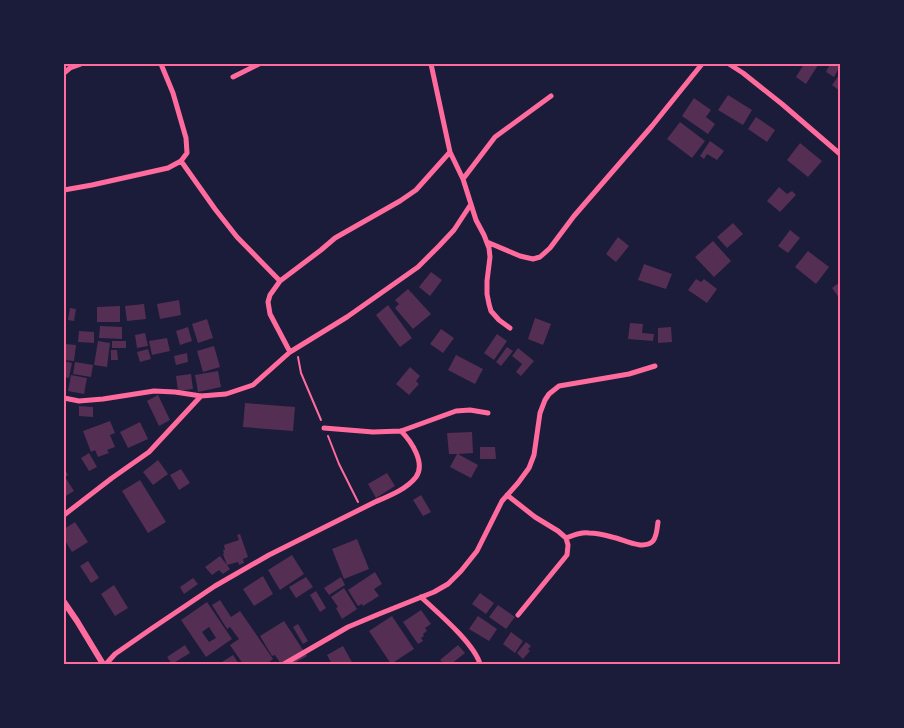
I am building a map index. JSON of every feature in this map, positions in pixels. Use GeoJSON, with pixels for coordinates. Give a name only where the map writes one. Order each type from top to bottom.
{"type":"FeatureCollection","features":[{"type":"Feature","properties":{"kind":"street"},"geometry":{"type":"LineString","coordinates":[[64,73],[70,68],[81,64]]}},
{"type":"Feature","properties":{"kind":"street"},"geometry":{"type":"LineString","coordinates":[[64,190],[168,168],[181,161],[187,153],[186,138],[173,93],[161,64]]}},
{"type":"Feature","properties":{"kind":"street"},"geometry":{"type":"LineString","coordinates":[[233,77],[259,64]]}},
{"type":"Feature","properties":{"kind":"street"},"geometry":{"type":"LineString","coordinates":[[431,64],[450,152],[463,179],[476,220],[487,242],[490,256],[487,294],[491,311],[510,328]]}},
{"type":"Feature","properties":{"kind":"street"},"geometry":{"type":"LineString","coordinates":[[487,242],[520,256],[532,259],[540,257],[550,248],[574,216],[652,126],[702,64]]}},
{"type":"Feature","properties":{"kind":"street"},"geometry":{"type":"LineString","coordinates":[[729,64],[743,73],[840,154]]}},
{"type":"Feature","properties":{"kind":"street"},"geometry":{"type":"LineString","coordinates":[[463,179],[495,137],[551,96]]}},
{"type":"Feature","properties":{"kind":"street"},"geometry":{"type":"LineString","coordinates":[[290,352],[270,314],[268,302],[270,295],[280,281],[335,238],[416,190],[450,152]]}},
{"type":"Feature","properties":{"kind":"street"},"geometry":{"type":"LineString","coordinates":[[181,161],[214,209],[280,281]]}},
{"type":"Feature","properties":{"kind":"street"},"geometry":{"type":"LineString","coordinates":[[64,398],[79,401],[154,391],[202,396],[226,394],[253,385],[290,352],[347,317],[418,267],[454,230],[471,204]]}},
{"type":"Feature","properties":{"kind":"street"},"geometry":{"type":"LineString","coordinates":[[284,664],[348,627],[434,592],[448,584],[461,571],[477,551],[502,501],[518,484],[529,468],[534,455],[540,413],[549,394],[558,386],[629,374],[655,366]]}},
{"type":"Feature","properties":{"kind":"street"},"geometry":{"type":"LineString","coordinates":[[64,515],[149,452],[202,396]]}},
{"type":"Feature","properties":{"kind":"street"},"geometry":{"type":"LineString","coordinates":[[324,428],[373,432],[401,431],[456,411],[470,410],[488,413]]}},
{"type":"Feature","properties":{"kind":"street"},"geometry":{"type":"LineString","coordinates":[[64,602],[77,620],[102,664],[223,582],[270,555],[388,497],[409,484],[417,476],[419,462],[408,438],[401,431]]}},
{"type":"Feature","properties":{"kind":"street"},"geometry":{"type":"LineString","coordinates":[[507,496],[535,517],[558,530],[566,538],[568,545],[567,555],[518,615]]}},
{"type":"Feature","properties":{"kind":"street"},"geometry":{"type":"LineString","coordinates":[[566,538],[576,534],[587,533],[642,545],[653,541],[658,522]]}},
{"type":"Feature","properties":{"kind":"street"},"geometry":{"type":"LineString","coordinates":[[421,597],[472,647],[480,664]]}},
{"type":"Feature","properties":{"kind":"building"},"geometry":{"type":"Polygon","coordinates":[[[804,64],[818,65],[806,84],[796,77],[804,64]]]}},
{"type":"Feature","properties":{"kind":"building"},"geometry":{"type":"Polygon","coordinates":[[[830,64],[840,64],[834,77],[826,72],[830,64]]]}},
{"type":"Feature","properties":{"kind":"building"},"geometry":{"type":"Polygon","coordinates":[[[840,74],[840,91],[832,85],[840,74]]]}},
{"type":"Feature","properties":{"kind":"building"},"geometry":{"type":"Polygon","coordinates":[[[728,95],[752,110],[743,125],[718,110],[728,95]]]}},
{"type":"Feature","properties":{"kind":"building"},"geometry":{"type":"Polygon","coordinates":[[[694,98],[711,110],[706,117],[715,124],[708,134],[682,116],[694,98]]]}},
{"type":"Feature","properties":{"kind":"building"},"geometry":{"type":"Polygon","coordinates":[[[756,117],[775,130],[767,142],[748,129],[756,117]]]}},
{"type":"Feature","properties":{"kind":"building"},"geometry":{"type":"Polygon","coordinates":[[[680,122],[705,141],[692,158],[667,139],[680,122]]]}},
{"type":"Feature","properties":{"kind":"building"},"geometry":{"type":"Polygon","coordinates":[[[710,141],[724,151],[717,160],[707,154],[704,159],[700,156],[710,141]]]}},
{"type":"Feature","properties":{"kind":"building"},"geometry":{"type":"Polygon","coordinates":[[[800,143],[822,161],[808,177],[787,160],[800,143]]]}},
{"type":"Feature","properties":{"kind":"building"},"geometry":{"type":"Polygon","coordinates":[[[779,187],[787,194],[792,191],[796,195],[780,212],[767,201],[779,187]]]}},
{"type":"Feature","properties":{"kind":"building"},"geometry":{"type":"Polygon","coordinates":[[[733,223],[743,234],[727,248],[717,237],[733,223]]]}},
{"type":"Feature","properties":{"kind":"building"},"geometry":{"type":"Polygon","coordinates":[[[790,230],[800,238],[788,253],[778,246],[790,230]]]}},
{"type":"Feature","properties":{"kind":"building"},"geometry":{"type":"Polygon","coordinates":[[[618,237],[629,246],[616,262],[606,254],[618,237]]]}},
{"type":"Feature","properties":{"kind":"building"},"geometry":{"type":"Polygon","coordinates":[[[713,241],[731,261],[714,277],[695,257],[713,241]]]}},
{"type":"Feature","properties":{"kind":"building"},"geometry":{"type":"Polygon","coordinates":[[[808,251],[829,267],[816,284],[795,267],[808,251]]]}},
{"type":"Feature","properties":{"kind":"building"},"geometry":{"type":"Polygon","coordinates":[[[644,264],[672,274],[666,289],[638,280],[644,264]]]}},
{"type":"Feature","properties":{"kind":"building"},"geometry":{"type":"Polygon","coordinates":[[[431,272],[442,280],[430,296],[419,287],[431,272]]]}},
{"type":"Feature","properties":{"kind":"building"},"geometry":{"type":"Polygon","coordinates":[[[696,279],[701,282],[704,279],[717,289],[707,303],[688,290],[696,279]]]}},
{"type":"Feature","properties":{"kind":"building"},"geometry":{"type":"Polygon","coordinates":[[[840,282],[840,299],[832,288],[840,282]]]}},
{"type":"Feature","properties":{"kind":"building"},"geometry":{"type":"Polygon","coordinates":[[[408,289],[431,314],[413,329],[395,308],[399,304],[395,300],[408,289]]]}},
{"type":"Feature","properties":{"kind":"building"},"geometry":{"type":"Polygon","coordinates":[[[179,300],[181,315],[160,319],[157,304],[179,300]]]}},
{"type":"Feature","properties":{"kind":"building"},"geometry":{"type":"Polygon","coordinates":[[[144,304],[146,319],[127,321],[125,306],[144,304]]]}},
{"type":"Feature","properties":{"kind":"building"},"geometry":{"type":"Polygon","coordinates":[[[388,305],[412,338],[400,347],[376,315],[388,305]]]}},
{"type":"Feature","properties":{"kind":"building"},"geometry":{"type":"Polygon","coordinates":[[[120,306],[120,322],[97,322],[97,307],[120,306]]]}},
{"type":"Feature","properties":{"kind":"building"},"geometry":{"type":"Polygon","coordinates":[[[70,308],[76,309],[74,321],[68,320],[70,308]]]}},
{"type":"Feature","properties":{"kind":"building"},"geometry":{"type":"Polygon","coordinates":[[[535,318],[551,324],[543,345],[528,339],[535,318]]]}},
{"type":"Feature","properties":{"kind":"building"},"geometry":{"type":"Polygon","coordinates":[[[207,319],[213,338],[198,343],[192,324],[207,319]]]}},
{"type":"Feature","properties":{"kind":"building"},"geometry":{"type":"Polygon","coordinates":[[[630,323],[643,324],[642,333],[654,334],[653,341],[628,339],[630,323]]]}},
{"type":"Feature","properties":{"kind":"building"},"geometry":{"type":"Polygon","coordinates":[[[100,326],[122,327],[122,339],[99,338],[100,326]]]}},
{"type":"Feature","properties":{"kind":"building"},"geometry":{"type":"Polygon","coordinates":[[[188,327],[192,341],[180,345],[176,331],[188,327]]]}},
{"type":"Feature","properties":{"kind":"building"},"geometry":{"type":"Polygon","coordinates":[[[671,327],[672,342],[658,343],[658,328],[671,327]]]}},
{"type":"Feature","properties":{"kind":"building"},"geometry":{"type":"Polygon","coordinates":[[[441,329],[454,338],[443,353],[430,344],[441,329]]]}},
{"type":"Feature","properties":{"kind":"building"},"geometry":{"type":"Polygon","coordinates":[[[79,331],[94,332],[94,343],[78,342],[79,331]]]}},
{"type":"Feature","properties":{"kind":"building"},"geometry":{"type":"Polygon","coordinates":[[[145,333],[148,346],[137,348],[135,335],[145,333]]]}},
{"type":"Feature","properties":{"kind":"building"},"geometry":{"type":"Polygon","coordinates":[[[497,334],[507,341],[494,360],[484,353],[497,334]]]}},
{"type":"Feature","properties":{"kind":"building"},"geometry":{"type":"Polygon","coordinates":[[[167,338],[170,351],[152,355],[149,341],[167,338]]]}},
{"type":"Feature","properties":{"kind":"building"},"geometry":{"type":"Polygon","coordinates":[[[98,341],[110,343],[107,367],[94,365],[98,341]]]}},
{"type":"Feature","properties":{"kind":"building"},"geometry":{"type":"Polygon","coordinates":[[[112,341],[126,341],[126,348],[112,348],[112,341]]]}},
{"type":"Feature","properties":{"kind":"building"},"geometry":{"type":"Polygon","coordinates":[[[65,344],[76,345],[74,361],[64,360],[65,344]]]}},
{"type":"Feature","properties":{"kind":"building"},"geometry":{"type":"Polygon","coordinates":[[[214,346],[220,367],[203,372],[197,351],[214,346]]]}},
{"type":"Feature","properties":{"kind":"building"},"geometry":{"type":"Polygon","coordinates":[[[507,347],[513,351],[501,366],[496,362],[507,347]]]}},
{"type":"Feature","properties":{"kind":"building"},"geometry":{"type":"Polygon","coordinates":[[[518,348],[534,361],[521,376],[516,372],[522,364],[512,356],[518,348]]]}},
{"type":"Feature","properties":{"kind":"building"},"geometry":{"type":"Polygon","coordinates":[[[148,349],[151,359],[140,362],[137,352],[148,349]]]}},
{"type":"Feature","properties":{"kind":"building"},"geometry":{"type":"Polygon","coordinates":[[[111,350],[117,350],[118,360],[111,360],[111,350]]]}},
{"type":"Feature","properties":{"kind":"building"},"geometry":{"type":"Polygon","coordinates":[[[187,353],[188,362],[176,365],[174,356],[187,353]]]}},
{"type":"Feature","properties":{"kind":"building"},"geometry":{"type":"Polygon","coordinates":[[[456,355],[483,369],[475,384],[448,370],[456,355]]]}},
{"type":"Feature","properties":{"kind":"building"},"geometry":{"type":"Polygon","coordinates":[[[64,361],[72,363],[69,378],[64,377],[64,361]]]}},
{"type":"Feature","properties":{"kind":"building"},"geometry":{"type":"Polygon","coordinates":[[[75,362],[93,365],[91,377],[73,374],[75,362]]]}},
{"type":"Feature","properties":{"kind":"building"},"geometry":{"type":"Polygon","coordinates":[[[410,367],[420,376],[416,381],[419,384],[409,395],[396,384],[410,367]]]}},
{"type":"Feature","properties":{"kind":"building"},"geometry":{"type":"Polygon","coordinates":[[[218,371],[221,387],[198,392],[195,375],[218,371]]]}},
{"type":"Feature","properties":{"kind":"building"},"geometry":{"type":"Polygon","coordinates":[[[191,374],[193,389],[178,391],[176,376],[191,374]]]}},
{"type":"Feature","properties":{"kind":"building"},"geometry":{"type":"Polygon","coordinates":[[[71,375],[87,378],[84,394],[68,391],[71,375]]]}},
{"type":"Feature","properties":{"kind":"building"},"geometry":{"type":"Polygon","coordinates":[[[158,395],[170,420],[159,426],[147,401],[158,395]]]}},
{"type":"Feature","properties":{"kind":"building"},"geometry":{"type":"Polygon","coordinates":[[[245,403],[295,407],[293,431],[243,427],[245,403]]]}},
{"type":"Feature","properties":{"kind":"building"},"geometry":{"type":"Polygon","coordinates":[[[79,406],[93,407],[93,417],[79,416],[79,406]]]}},
{"type":"Feature","properties":{"kind":"building"},"geometry":{"type":"Polygon","coordinates":[[[110,421],[115,433],[110,435],[115,447],[107,450],[109,453],[98,457],[95,450],[91,452],[83,431],[110,421]]]}},
{"type":"Feature","properties":{"kind":"building"},"geometry":{"type":"Polygon","coordinates":[[[140,422],[148,439],[128,448],[120,432],[140,422]]]}},
{"type":"Feature","properties":{"kind":"building"},"geometry":{"type":"Polygon","coordinates":[[[472,432],[473,453],[458,454],[478,465],[471,478],[450,467],[457,454],[449,454],[447,433],[472,432]]]}},
{"type":"Feature","properties":{"kind":"building"},"geometry":{"type":"Polygon","coordinates":[[[480,447],[495,447],[496,459],[480,459],[480,447]]]}},
{"type":"Feature","properties":{"kind":"building"},"geometry":{"type":"Polygon","coordinates":[[[89,453],[97,467],[89,471],[81,458],[89,453]]]}},
{"type":"Feature","properties":{"kind":"building"},"geometry":{"type":"Polygon","coordinates":[[[158,460],[168,474],[153,485],[143,472],[158,460]]]}},
{"type":"Feature","properties":{"kind":"building"},"geometry":{"type":"Polygon","coordinates":[[[64,468],[68,475],[65,477],[74,491],[64,497],[64,468]]]}},
{"type":"Feature","properties":{"kind":"building"},"geometry":{"type":"Polygon","coordinates":[[[181,469],[190,483],[179,490],[170,475],[181,469]]]}},
{"type":"Feature","properties":{"kind":"building"},"geometry":{"type":"Polygon","coordinates":[[[387,473],[395,486],[376,498],[368,484],[387,473]]]}},
{"type":"Feature","properties":{"kind":"building"},"geometry":{"type":"Polygon","coordinates":[[[140,480],[166,522],[148,533],[122,491],[140,480]]]}},
{"type":"Feature","properties":{"kind":"building"},"geometry":{"type":"Polygon","coordinates":[[[421,495],[431,512],[423,516],[413,500],[421,495]]]}},
{"type":"Feature","properties":{"kind":"building"},"geometry":{"type":"Polygon","coordinates":[[[75,522],[88,542],[72,552],[64,539],[64,529],[75,522]]]}},
{"type":"Feature","properties":{"kind":"building"},"geometry":{"type":"Polygon","coordinates":[[[240,534],[248,557],[243,559],[244,563],[239,565],[238,562],[227,565],[223,554],[223,550],[225,550],[224,545],[239,540],[237,535],[240,534]]]}},
{"type":"Feature","properties":{"kind":"building"},"geometry":{"type":"Polygon","coordinates":[[[357,539],[369,569],[344,579],[332,549],[357,539]]]}},
{"type":"Feature","properties":{"kind":"building"},"geometry":{"type":"Polygon","coordinates":[[[292,555],[304,574],[280,590],[268,570],[292,555]]]}},
{"type":"Feature","properties":{"kind":"building"},"geometry":{"type":"Polygon","coordinates":[[[220,556],[230,569],[223,574],[219,570],[212,575],[205,567],[220,556]]]}},
{"type":"Feature","properties":{"kind":"building"},"geometry":{"type":"Polygon","coordinates":[[[88,561],[99,578],[91,583],[80,566],[88,561]]]}},
{"type":"Feature","properties":{"kind":"building"},"geometry":{"type":"Polygon","coordinates":[[[375,572],[382,584],[374,589],[379,596],[363,606],[362,604],[358,606],[348,590],[375,572]]]}},
{"type":"Feature","properties":{"kind":"building"},"geometry":{"type":"Polygon","coordinates":[[[263,576],[273,594],[254,606],[243,589],[263,576]]]}},
{"type":"Feature","properties":{"kind":"building"},"geometry":{"type":"Polygon","coordinates":[[[306,577],[313,587],[296,598],[289,587],[306,577]]]}},
{"type":"Feature","properties":{"kind":"building"},"geometry":{"type":"Polygon","coordinates":[[[341,577],[345,585],[329,595],[324,588],[341,577]]]}},
{"type":"Feature","properties":{"kind":"building"},"geometry":{"type":"Polygon","coordinates":[[[193,578],[198,584],[184,594],[180,587],[193,578]]]}},
{"type":"Feature","properties":{"kind":"building"},"geometry":{"type":"Polygon","coordinates":[[[114,585],[128,608],[115,616],[101,594],[114,585]]]}},
{"type":"Feature","properties":{"kind":"building"},"geometry":{"type":"Polygon","coordinates":[[[344,588],[357,609],[342,619],[336,608],[338,607],[331,597],[344,588]]]}},
{"type":"Feature","properties":{"kind":"building"},"geometry":{"type":"Polygon","coordinates":[[[316,591],[326,608],[320,612],[310,595],[316,591]]]}},
{"type":"Feature","properties":{"kind":"building"},"geometry":{"type":"Polygon","coordinates":[[[480,593],[494,603],[486,614],[472,604],[480,593]]]}},
{"type":"Feature","properties":{"kind":"building"},"geometry":{"type":"Polygon","coordinates":[[[220,600],[231,617],[240,611],[273,659],[269,664],[243,664],[230,645],[239,639],[230,627],[227,629],[212,605],[220,600]]]}},
{"type":"Feature","properties":{"kind":"building"},"geometry":{"type":"Polygon","coordinates":[[[207,602],[232,639],[206,657],[181,620],[207,602]],[[209,627],[202,632],[209,642],[216,638],[209,627]]]}},
{"type":"Feature","properties":{"kind":"building"},"geometry":{"type":"Polygon","coordinates":[[[498,605],[515,617],[506,629],[489,617],[498,605]]]}},
{"type":"Feature","properties":{"kind":"building"},"geometry":{"type":"Polygon","coordinates":[[[421,610],[431,624],[425,628],[427,631],[421,638],[423,641],[418,644],[403,622],[421,610]]]}},
{"type":"Feature","properties":{"kind":"building"},"geometry":{"type":"Polygon","coordinates":[[[392,616],[414,649],[391,664],[369,631],[392,616]]]}},
{"type":"Feature","properties":{"kind":"building"},"geometry":{"type":"Polygon","coordinates":[[[478,616],[497,629],[489,641],[469,629],[478,616]]]}},
{"type":"Feature","properties":{"kind":"building"},"geometry":{"type":"Polygon","coordinates":[[[284,621],[307,656],[293,664],[291,662],[281,664],[275,655],[272,656],[260,636],[284,621]]]}},
{"type":"Feature","properties":{"kind":"building"},"geometry":{"type":"Polygon","coordinates":[[[298,624],[308,641],[303,644],[293,627],[298,624]]]}},
{"type":"Feature","properties":{"kind":"building"},"geometry":{"type":"Polygon","coordinates":[[[511,632],[523,641],[515,653],[503,644],[511,632]]]}},
{"type":"Feature","properties":{"kind":"building"},"geometry":{"type":"Polygon","coordinates":[[[526,642],[531,646],[528,649],[530,651],[523,659],[517,653],[526,642]]]}},
{"type":"Feature","properties":{"kind":"building"},"geometry":{"type":"Polygon","coordinates":[[[185,645],[190,653],[172,664],[167,657],[185,645]]]}},
{"type":"Feature","properties":{"kind":"building"},"geometry":{"type":"Polygon","coordinates":[[[458,645],[465,653],[451,664],[444,664],[440,660],[458,645]]]}},
{"type":"Feature","properties":{"kind":"building"},"geometry":{"type":"Polygon","coordinates":[[[343,646],[353,664],[332,664],[327,655],[343,646]]]}},
{"type":"Feature","properties":{"kind":"building"},"geometry":{"type":"Polygon","coordinates":[[[233,655],[239,664],[219,664],[233,655]]]}}]}
